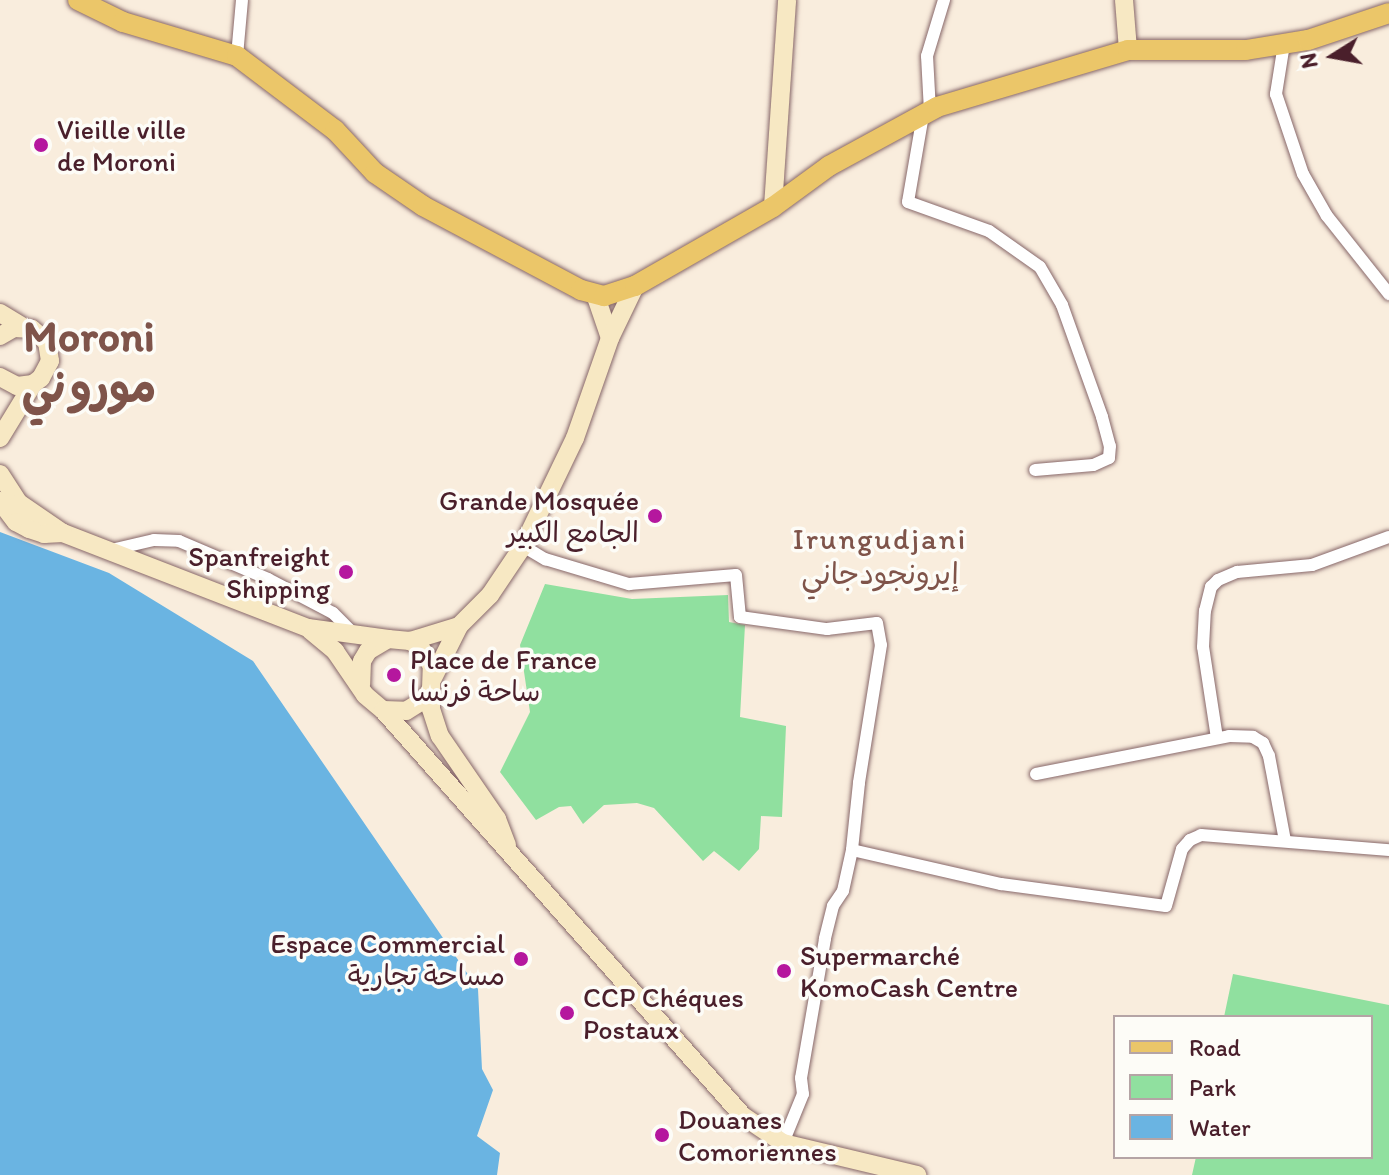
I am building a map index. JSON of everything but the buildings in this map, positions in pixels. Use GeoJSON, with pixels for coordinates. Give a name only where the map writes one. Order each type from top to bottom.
{"type":"FeatureCollection","features":[{"type":"Feature","properties":{"kind":"main road"},"geometry":{"type":"LineString","coordinates":[[78,0],[123,22],[237,56],[335,130],[375,173],[423,206],[581,290],[613,295],[635,286],[773,207],[829,166],[927,113],[1128,50],[1246,50],[1342,30],[1389,13]]}},
{"type":"Feature","properties":{"kind":"main road"},"geometry":{"type":"LineString","coordinates":[[773,207],[787,0]]}},
{"type":"Feature","properties":{"kind":"main road"},"geometry":{"type":"LineString","coordinates":[[1124,0],[1128,50]]}},
{"type":"Feature","properties":{"kind":"main road"},"geometry":{"type":"LineString","coordinates":[[383,710],[406,711],[425,699],[459,626],[490,595],[523,546],[575,438],[610,338],[635,286]]}},
{"type":"Feature","properties":{"kind":"main road"},"geometry":{"type":"LineString","coordinates":[[595,294],[610,338]]}},
{"type":"Feature","properties":{"kind":"main road"},"geometry":{"type":"LineString","coordinates":[[0,313],[40,334],[50,351],[47,370],[33,384],[0,438]]}},
{"type":"Feature","properties":{"kind":"main road"},"geometry":{"type":"LineString","coordinates":[[0,336],[23,327]]}},
{"type":"Feature","properties":{"kind":"main road"},"geometry":{"type":"LineString","coordinates":[[0,377],[17,386],[33,384]]}},
{"type":"Feature","properties":{"kind":"main road"},"geometry":{"type":"LineString","coordinates":[[0,474],[7,491],[19,503],[63,533],[308,628],[410,641],[459,626]]}},
{"type":"Feature","properties":{"kind":"main road"},"geometry":{"type":"LineString","coordinates":[[0,501],[16,522],[29,529],[44,534],[63,533]]}},
{"type":"Feature","properties":{"kind":"main road"},"geometry":{"type":"LineString","coordinates":[[308,628],[335,651],[361,684],[365,695],[383,710],[743,1116],[783,1143],[917,1175]]}},
{"type":"Feature","properties":{"kind":"main road"},"geometry":{"type":"LineString","coordinates":[[361,684],[362,661],[368,651],[388,639]]}},
{"type":"Feature","properties":{"kind":"main road"},"geometry":{"type":"LineString","coordinates":[[410,641],[428,656],[432,683],[431,709],[440,736],[497,819],[509,852]]}},
{"type":"Feature","properties":{"kind":"street"},"geometry":{"type":"LineString","coordinates":[[237,56],[242,0]]}},
{"type":"Feature","properties":{"kind":"street"},"geometry":{"type":"LineString","coordinates":[[944,0],[927,56],[927,113],[908,202],[989,231],[1040,267],[1049,278],[1067,316],[1110,446],[1109,458],[1093,465],[1035,470]]}},
{"type":"Feature","properties":{"kind":"street"},"geometry":{"type":"LineString","coordinates":[[1284,44],[1276,94],[1303,174],[1327,216],[1389,294]]}},
{"type":"Feature","properties":{"kind":"street"},"geometry":{"type":"LineString","coordinates":[[1217,738],[1203,647],[1205,611],[1211,587],[1237,572],[1312,565],[1389,537]]}},
{"type":"Feature","properties":{"kind":"street"},"geometry":{"type":"LineString","coordinates":[[109,551],[154,540],[179,541],[307,599],[333,613],[356,636]]}},
{"type":"Feature","properties":{"kind":"street"},"geometry":{"type":"LineString","coordinates":[[523,546],[545,559],[629,584],[736,575],[740,617],[827,629],[877,623],[881,645],[859,783],[852,850],[843,891],[833,906],[825,939],[801,1078],[803,1094],[783,1143]]}},
{"type":"Feature","properties":{"kind":"street"},"geometry":{"type":"LineString","coordinates":[[1036,774],[1217,738],[1243,736],[1263,743],[1273,770],[1285,841]]}},
{"type":"Feature","properties":{"kind":"street"},"geometry":{"type":"LineString","coordinates":[[852,850],[1001,884],[1166,906],[1182,849],[1190,840],[1201,835],[1389,850]]}},
{"type":"Feature","properties":{"kind":"green space"},"geometry":{"type":"Polygon","coordinates":[[[545,584],[632,599],[728,595],[729,622],[745,625],[740,717],[786,726],[782,817],[761,816],[759,849],[739,871],[714,851],[703,861],[654,808],[637,803],[604,805],[583,824],[571,806],[559,807],[536,820],[500,772],[530,712],[520,645],[545,584]]]}},
{"type":"Feature","properties":{"kind":"green space"},"geometry":{"type":"Polygon","coordinates":[[[1233,974],[1389,1005],[1389,1175],[1192,1175],[1196,1159],[1373,1159],[1373,1015],[1224,1015],[1233,974]]]}},
{"type":"Feature","properties":{"kind":"water"},"geometry":{"type":"Polygon","coordinates":[[[0,532],[109,573],[253,661],[478,989],[482,1069],[493,1090],[477,1136],[500,1153],[497,1175],[0,1175],[0,532]]]}},
{"type":"Feature","properties":{"kind":"place","name":"Vieille ville de Moroni"},"geometry":{"type":"Point","coordinates":[41,145]}},
{"type":"Feature","properties":{"kind":"place","name":"Grande Mosquée الجامع الكبير"},"geometry":{"type":"Point","coordinates":[655,516]}},
{"type":"Feature","properties":{"kind":"place","name":"Spanfreight Shipping"},"geometry":{"type":"Point","coordinates":[346,572]}},
{"type":"Feature","properties":{"kind":"place","name":"Place de France ساحة فرنسا"},"geometry":{"type":"Point","coordinates":[394,675]}},
{"type":"Feature","properties":{"kind":"place","name":"Espace Commercial مساحة تجارية"},"geometry":{"type":"Point","coordinates":[521,959]}},
{"type":"Feature","properties":{"kind":"place","name":"Supermarché KomoCash Centre"},"geometry":{"type":"Point","coordinates":[784,971]}},
{"type":"Feature","properties":{"kind":"place","name":"CCP Chéques Postaux"},"geometry":{"type":"Point","coordinates":[567,1013]}},
{"type":"Feature","properties":{"kind":"place","name":"Douanes Comoriennes"},"geometry":{"type":"Point","coordinates":[662,1135]}},
{"type":"Feature","properties":{"kind":"district","name":"Moroni موروني"},"geometry":{"type":"Point","coordinates":[89,362]}},
{"type":"Feature","properties":{"kind":"district","name":"Irungudjani إيرونجودجاني"},"geometry":{"type":"Point","coordinates":[880,556]}}]}
